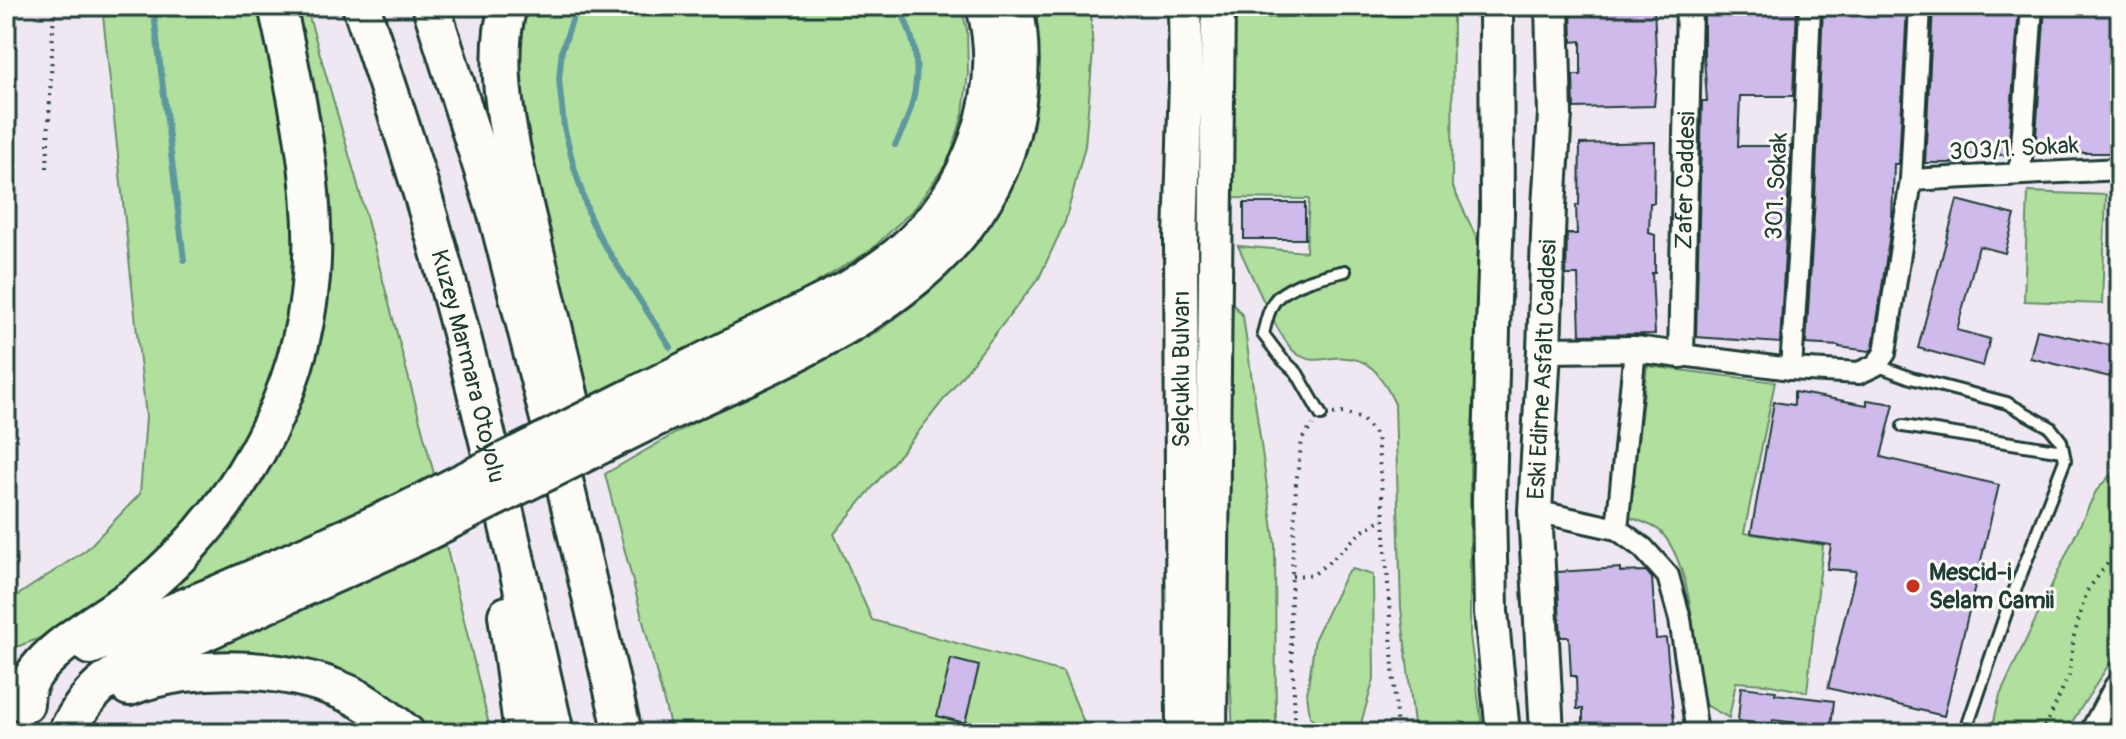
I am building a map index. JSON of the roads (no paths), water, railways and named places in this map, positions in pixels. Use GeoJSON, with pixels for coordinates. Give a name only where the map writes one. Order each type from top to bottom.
{"type":"FeatureCollection","features":[{"type":"Feature","properties":{"kind":"highway"},"geometry":{"type":"LineString","coordinates":[[18,719],[28,685],[53,654],[152,582],[220,509],[260,447],[282,400],[305,318],[311,275],[311,235],[309,179],[277,6]]}},
{"type":"Feature","properties":{"kind":"highway","name":"Kuzey Marmara Otoyolu"},"geometry":{"type":"LineString","coordinates":[[361,6],[430,218],[455,311],[555,733]]}},
{"type":"Feature","properties":{"kind":"highway"},"geometry":{"type":"LineString","coordinates":[[431,6],[498,218],[537,368],[623,733]]}},
{"type":"Feature","properties":{"kind":"highway"},"geometry":{"type":"LineString","coordinates":[[508,6],[500,67],[517,176],[578,433],[574,523]]}},
{"type":"Feature","properties":{"kind":"highway"},"geometry":{"type":"LineString","coordinates":[[70,725],[86,698],[129,666],[646,407],[846,291],[902,252],[948,200],[978,143],[987,112],[991,77],[985,6]]}},
{"type":"Feature","properties":{"kind":"highway"},"geometry":{"type":"LineString","coordinates":[[646,407],[791,354],[867,314],[895,295],[954,242],[982,202],[1011,139],[1021,64],[1014,6]]}},
{"type":"Feature","properties":{"kind":"highway"},"geometry":{"type":"LineString","coordinates":[[508,525],[507,619],[523,733]]}},
{"type":"Feature","properties":{"kind":"highway"},"geometry":{"type":"LineString","coordinates":[[18,719],[41,683],[85,648],[220,593],[406,526]]}},
{"type":"Feature","properties":{"kind":"highway"},"geometry":{"type":"LineString","coordinates":[[70,725],[121,689],[146,680],[171,674],[234,670],[287,675],[327,686],[360,699],[406,733]]}},
{"type":"Feature","properties":{"kind":"main road","name":"Selçuklu Bulvarı"},"geometry":{"type":"LineString","coordinates":[[1183,733],[1181,238],[1185,6]]}},
{"type":"Feature","properties":{"kind":"main road","name":"Selçuklu Bulvarı"},"geometry":{"type":"LineString","coordinates":[[1210,733],[1218,6]]}},
{"type":"Feature","properties":{"kind":"main road","name":"Eski Edirne Asfaltı Caddesi"},"geometry":{"type":"LineString","coordinates":[[1496,6],[1497,213],[1489,501],[1491,612],[1503,733]]}},
{"type":"Feature","properties":{"kind":"main road","name":"Eski Edirne Asfaltı Caddesi"},"geometry":{"type":"LineString","coordinates":[[1547,733],[1535,511],[1555,114],[1552,6]]}},
{"type":"Feature","properties":{"kind":"main road"},"geometry":{"type":"LineString","coordinates":[[2097,733],[2120,690]]}},
{"type":"Feature","properties":{"kind":"street","name":"Zafer Caddesi"},"geometry":{"type":"LineString","coordinates":[[1681,355],[1689,6]]}},
{"type":"Feature","properties":{"kind":"street","name":"301. Sokak"},"geometry":{"type":"LineString","coordinates":[[1791,369],[1810,6]]}},
{"type":"Feature","properties":{"kind":"street"},"geometry":{"type":"LineString","coordinates":[[1544,350],[1635,349],[1791,369],[1859,373],[1876,365],[1885,353],[1911,180],[1920,6]]}},
{"type":"Feature","properties":{"kind":"street"},"geometry":{"type":"LineString","coordinates":[[2020,174],[2032,6]]}},
{"type":"Feature","properties":{"kind":"street","name":"303/1. Sokak"},"geometry":{"type":"LineString","coordinates":[[1911,180],[2120,169]]}},
{"type":"Feature","properties":{"kind":"street"},"geometry":{"type":"LineString","coordinates":[[1617,529],[1635,349]]}},
{"type":"Feature","properties":{"kind":"street"},"geometry":{"type":"LineString","coordinates":[[1535,511],[1617,529],[1643,548],[1668,576],[1680,619],[1697,733]]}},
{"type":"Feature","properties":{"kind":"lane"},"geometry":{"type":"LineString","coordinates":[[1321,415],[1297,373],[1263,334],[1276,298],[1316,279],[1345,271]]}},
{"type":"Feature","properties":{"kind":"lane"},"geometry":{"type":"LineString","coordinates":[[1876,365],[1911,378],[2007,403],[2050,427],[2061,441],[2065,460],[2006,613],[1965,733]]}},
{"type":"Feature","properties":{"kind":"lane"},"geometry":{"type":"LineString","coordinates":[[1903,426],[2063,451]]}},
{"type":"Feature","properties":{"kind":"waterway"},"geometry":{"type":"LineString","coordinates":[[153,6],[184,260]]}},
{"type":"Feature","properties":{"kind":"waterway"},"geometry":{"type":"LineString","coordinates":[[577,6],[562,50],[559,79],[564,127],[574,167],[590,218],[603,243],[670,347]]}},
{"type":"Feature","properties":{"kind":"waterway"},"geometry":{"type":"LineString","coordinates":[[895,145],[910,110],[916,76],[913,41],[898,6]]}},
{"type":"Feature","properties":{"kind":"waterway"},"geometry":{"type":"LineString","coordinates":[[187,733],[230,729],[273,733]]}},
{"type":"Feature","properties":{"kind":"place","name":"Mescid-i Selam Camii"},"geometry":{"type":"Point","coordinates":[1913,586]}}]}
